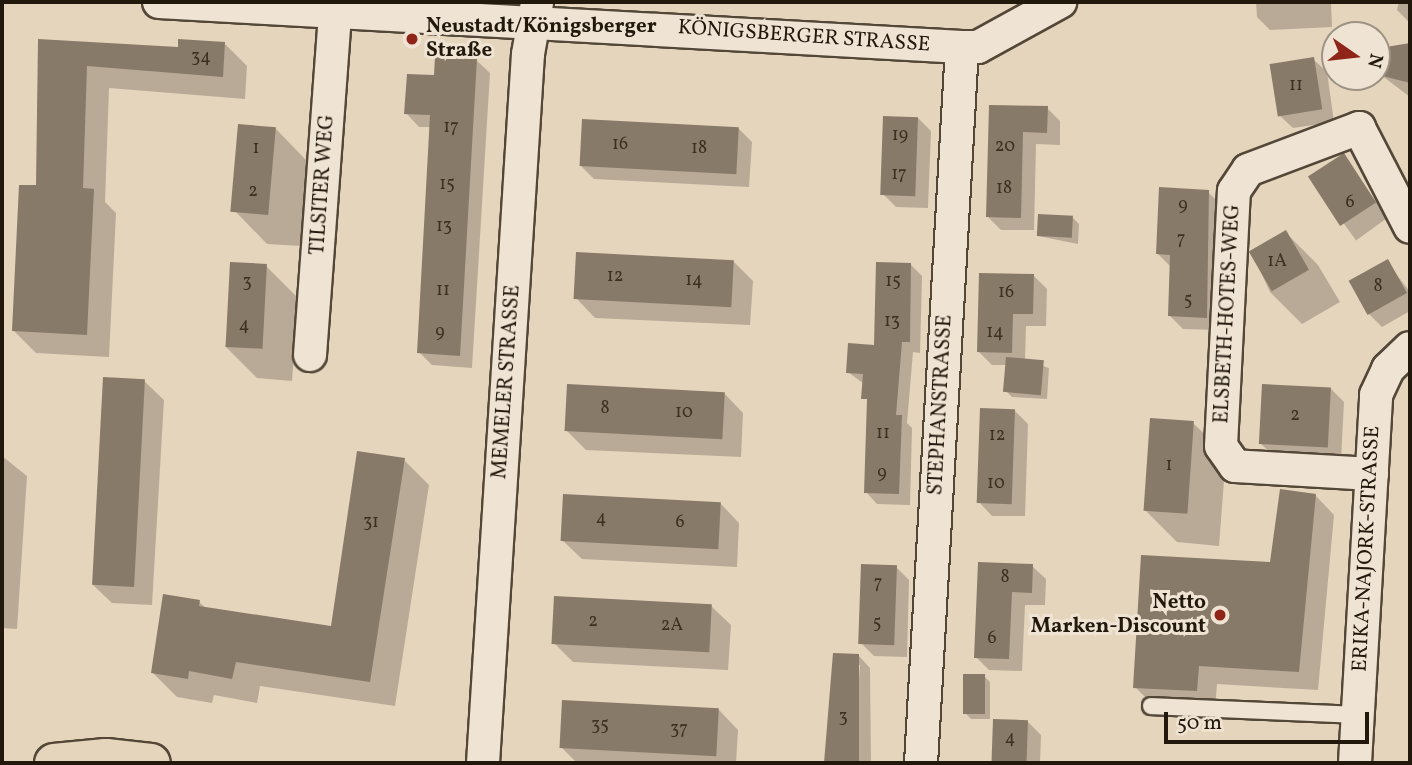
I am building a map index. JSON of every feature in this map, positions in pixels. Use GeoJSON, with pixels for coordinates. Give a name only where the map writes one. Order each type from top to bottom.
{"type":"FeatureCollection","features":[{"type":"Feature","properties":{"kind":"main road"},"geometry":{"type":"LineString","coordinates":[[54,763],[106,758],[151,763]]}},
{"type":"Feature","properties":{"kind":"street","name":"KÖNIGSBERGER STRASSE"},"geometry":{"type":"LineString","coordinates":[[159,2],[247,5],[335,14],[393,9],[536,11],[962,47],[978,47],[1060,2]]}},
{"type":"Feature","properties":{"kind":"street","name":"MEMELER STRASSE"},"geometry":{"type":"LineString","coordinates":[[483,763],[536,11]]}},
{"type":"Feature","properties":{"kind":"street","name":"TILSITER WEG"},"geometry":{"type":"LineString","coordinates":[[310,355],[335,14]]}},
{"type":"Feature","properties":{"kind":"street","name":"STEPHANSTRASSE"},"geometry":{"type":"LineString","coordinates":[[921,763],[962,47]]}},
{"type":"Feature","properties":{"kind":"street","name":"ELSBETH-HOTES-WEG"},"geometry":{"type":"LineString","coordinates":[[1372,474],[1235,466],[1221,446],[1234,191],[1248,170],[1359,128],[1410,227]]}},
{"type":"Feature","properties":{"kind":"street","name":"ERIKA-NAJORK-STRASSE"},"geometry":{"type":"LineString","coordinates":[[1354,763],[1379,382],[1410,348]]}},
{"type":"Feature","properties":{"kind":"lane"},"geometry":{"type":"LineString","coordinates":[[1151,706],[1357,715]]}},
{"type":"Feature","properties":{"kind":"building"},"geometry":{"type":"Polygon","coordinates":[[[38,39],[178,47],[178,39],[225,42],[223,77],[87,66],[83,188],[94,189],[87,335],[12,331],[19,185],[36,185],[38,39]]]}},
{"type":"Feature","properties":{"kind":"building"},"geometry":{"type":"Polygon","coordinates":[[[1410,43],[1410,83],[1391,78],[1391,46],[1410,43]]]}},
{"type":"Feature","properties":{"kind":"building"},"geometry":{"type":"Polygon","coordinates":[[[435,56],[477,58],[460,356],[417,353],[430,115],[404,114],[407,74],[434,75],[435,56]]]}},
{"type":"Feature","properties":{"kind":"building"},"geometry":{"type":"Polygon","coordinates":[[[1314,57],[1322,109],[1278,116],[1270,64],[1314,57]]]}},
{"type":"Feature","properties":{"kind":"building"},"geometry":{"type":"Polygon","coordinates":[[[989,105],[1048,106],[1047,133],[1023,132],[1021,218],[986,217],[989,105]]]}},
{"type":"Feature","properties":{"kind":"building"},"geometry":{"type":"Polygon","coordinates":[[[883,116],[918,117],[915,196],[880,195],[883,116]]]}},
{"type":"Feature","properties":{"kind":"building"},"geometry":{"type":"Polygon","coordinates":[[[582,119],[739,127],[736,174],[580,166],[582,119]]]}},
{"type":"Feature","properties":{"kind":"building"},"geometry":{"type":"Polygon","coordinates":[[[238,124],[276,127],[268,215],[230,212],[238,124]]]}},
{"type":"Feature","properties":{"kind":"building"},"geometry":{"type":"Polygon","coordinates":[[[1344,153],[1376,202],[1340,226],[1308,176],[1344,153]]]}},
{"type":"Feature","properties":{"kind":"building"},"geometry":{"type":"Polygon","coordinates":[[[1159,187],[1209,190],[1207,318],[1168,316],[1170,255],[1156,254],[1159,187]]]}},
{"type":"Feature","properties":{"kind":"building"},"geometry":{"type":"Polygon","coordinates":[[[1038,214],[1073,216],[1072,238],[1037,236],[1038,214]]]}},
{"type":"Feature","properties":{"kind":"building"},"geometry":{"type":"Polygon","coordinates":[[[1286,230],[1309,270],[1272,291],[1249,252],[1286,230]]]}},
{"type":"Feature","properties":{"kind":"building"},"geometry":{"type":"Polygon","coordinates":[[[576,252],[734,260],[731,307],[574,299],[576,252]]]}},
{"type":"Feature","properties":{"kind":"building"},"geometry":{"type":"Polygon","coordinates":[[[1388,259],[1407,293],[1368,315],[1349,281],[1388,259]]]}},
{"type":"Feature","properties":{"kind":"building"},"geometry":{"type":"Polygon","coordinates":[[[230,262],[267,264],[263,349],[226,347],[230,262]]]}},
{"type":"Feature","properties":{"kind":"building"},"geometry":{"type":"Polygon","coordinates":[[[876,262],[911,263],[910,342],[902,342],[896,415],[902,415],[899,494],[864,493],[867,399],[861,399],[863,374],[846,373],[848,343],[874,345],[876,262]]]}},
{"type":"Feature","properties":{"kind":"building"},"geometry":{"type":"Polygon","coordinates":[[[979,273],[1034,274],[1033,314],[1013,314],[1012,353],[977,352],[979,273]]]}},
{"type":"Feature","properties":{"kind":"building"},"geometry":{"type":"Polygon","coordinates":[[[1006,357],[1044,360],[1041,395],[1003,392],[1006,357]]]}},
{"type":"Feature","properties":{"kind":"building"},"geometry":{"type":"Polygon","coordinates":[[[103,377],[145,379],[134,587],[92,585],[103,377]]]}},
{"type":"Feature","properties":{"kind":"building"},"geometry":{"type":"Polygon","coordinates":[[[567,384],[725,392],[722,439],[565,431],[567,384]]]}},
{"type":"Feature","properties":{"kind":"building"},"geometry":{"type":"Polygon","coordinates":[[[1262,384],[1331,388],[1328,448],[1259,444],[1262,384]]]}},
{"type":"Feature","properties":{"kind":"building"},"geometry":{"type":"Polygon","coordinates":[[[980,408],[1015,409],[1012,504],[977,503],[980,408]]]}},
{"type":"Feature","properties":{"kind":"building"},"geometry":{"type":"Polygon","coordinates":[[[1150,418],[1194,421],[1187,514],[1144,511],[1150,418]]]}},
{"type":"Feature","properties":{"kind":"building"},"geometry":{"type":"Polygon","coordinates":[[[357,451],[405,458],[370,682],[236,662],[232,679],[189,671],[188,679],[151,673],[163,594],[200,600],[199,606],[331,626],[357,451]]]}},
{"type":"Feature","properties":{"kind":"building","name":"Netto Marken-Discount"},"geometry":{"type":"Polygon","coordinates":[[[1280,489],[1316,494],[1299,672],[1199,666],[1197,691],[1133,688],[1141,555],[1270,562],[1280,489]]]}},
{"type":"Feature","properties":{"kind":"building"},"geometry":{"type":"Polygon","coordinates":[[[563,494],[721,502],[718,549],[561,541],[563,494]]]}},
{"type":"Feature","properties":{"kind":"building"},"geometry":{"type":"Polygon","coordinates":[[[978,562],[1033,564],[1032,593],[1012,592],[1009,659],[974,658],[978,562]]]}},
{"type":"Feature","properties":{"kind":"building"},"geometry":{"type":"Polygon","coordinates":[[[861,564],[897,565],[894,645],[858,644],[861,564]]]}},
{"type":"Feature","properties":{"kind":"building"},"geometry":{"type":"Polygon","coordinates":[[[554,596],[712,604],[709,652],[551,644],[554,596]]]}},
{"type":"Feature","properties":{"kind":"building"},"geometry":{"type":"Polygon","coordinates":[[[833,653],[859,654],[859,763],[824,763],[833,653]]]}},
{"type":"Feature","properties":{"kind":"building"},"geometry":{"type":"Polygon","coordinates":[[[963,674],[985,674],[985,714],[963,714],[963,674]]]}},
{"type":"Feature","properties":{"kind":"building"},"geometry":{"type":"Polygon","coordinates":[[[562,700],[719,708],[716,756],[559,748],[562,700]]]}},
{"type":"Feature","properties":{"kind":"building"},"geometry":{"type":"Polygon","coordinates":[[[993,719],[1028,720],[1026,763],[991,763],[993,719]]]}},
{"type":"Feature","properties":{"kind":"place","name":"Neustadt/Königsberger Straße"},"geometry":{"type":"Point","coordinates":[412,39]}},
{"type":"Feature","properties":{"kind":"place","name":"Netto Marken-Discount"},"geometry":{"type":"Point","coordinates":[1220,615]}}]}
